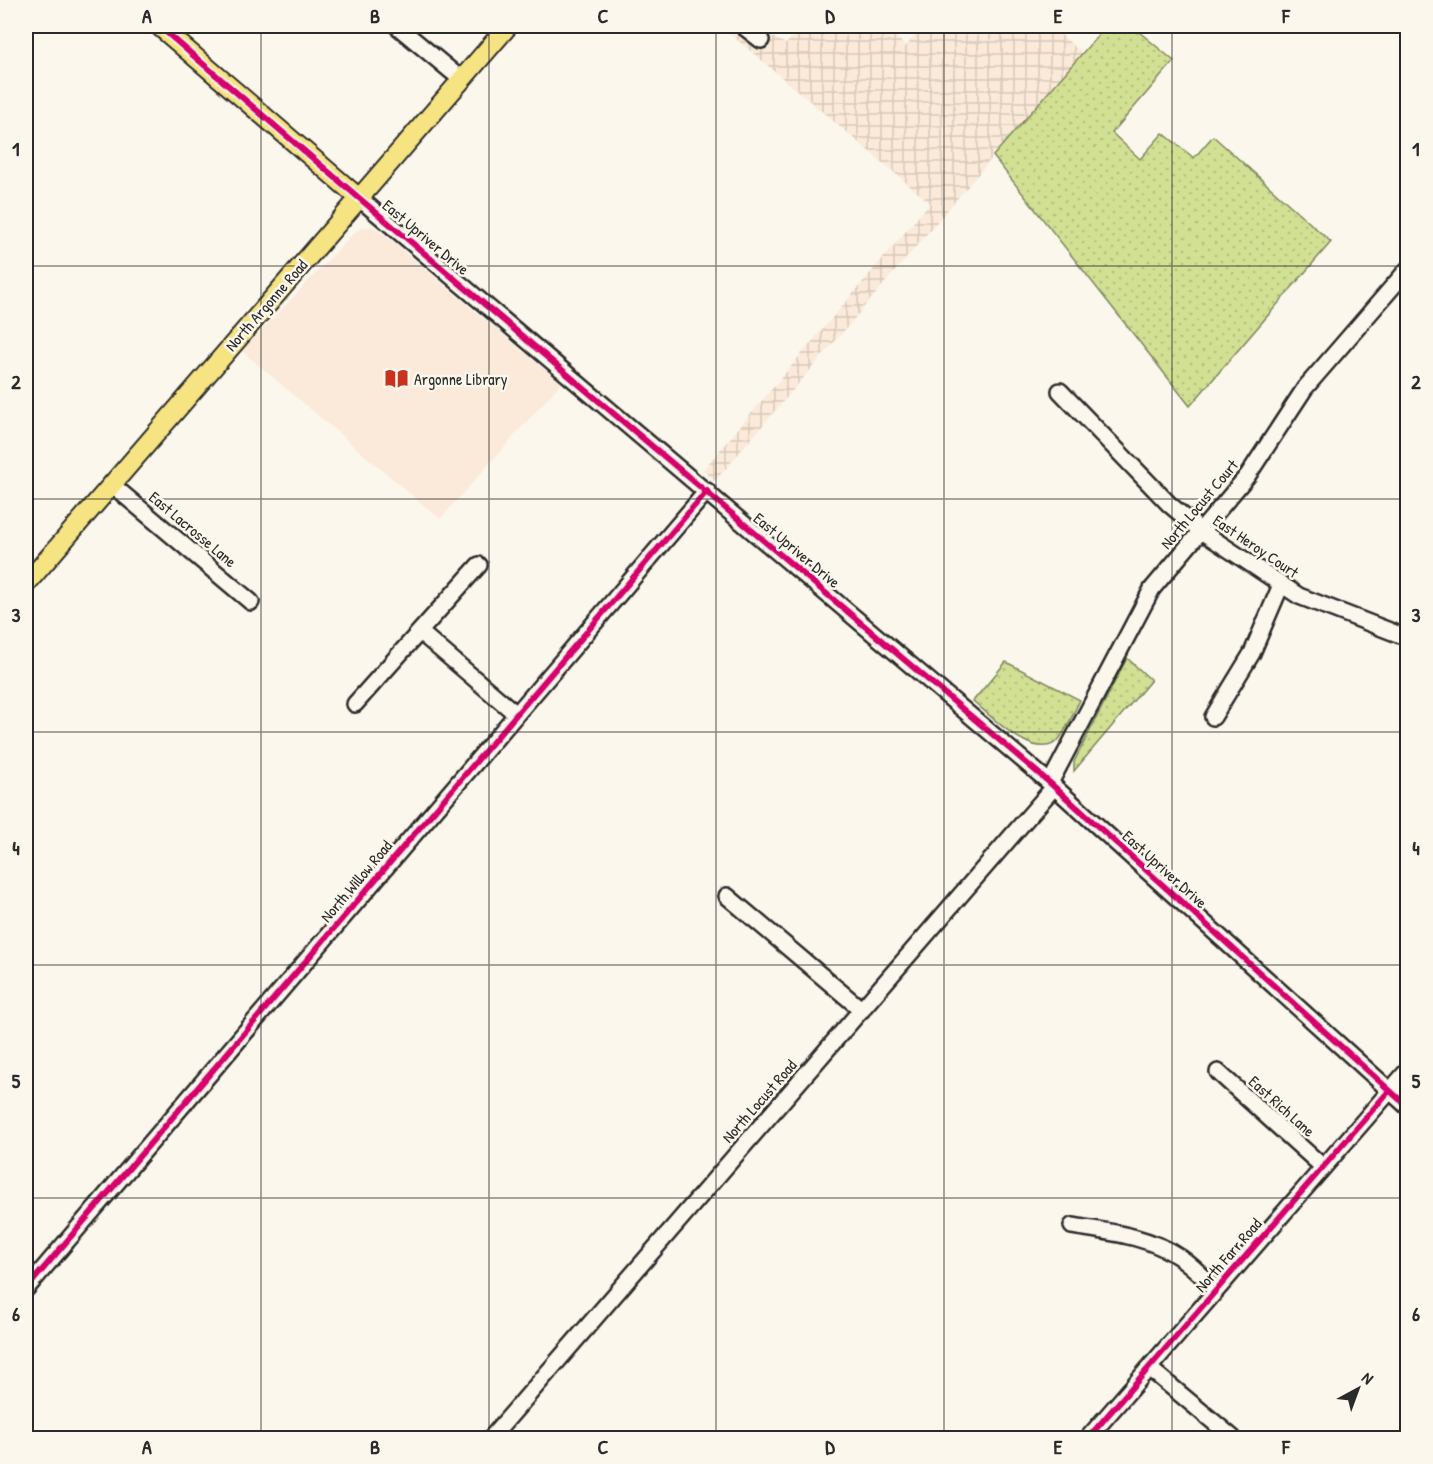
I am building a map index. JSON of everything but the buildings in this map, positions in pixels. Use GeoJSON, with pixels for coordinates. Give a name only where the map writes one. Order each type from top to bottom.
{"type":"FeatureCollection","features":[{"type":"Feature","properties":{"kind":"main road","name":"East Upriver Drive"},"geometry":{"type":"LineString","coordinates":[[159,26],[359,198]]}},
{"type":"Feature","properties":{"kind":"main road","name":"North Argonne Road"},"geometry":{"type":"LineString","coordinates":[[26,584],[508,26]]}},
{"type":"Feature","properties":{"kind":"street"},"geometry":{"type":"LineString","coordinates":[[397,26],[462,80]]}},
{"type":"Feature","properties":{"kind":"street"},"geometry":{"type":"LineString","coordinates":[[743,26],[761,40]]}},
{"type":"Feature","properties":{"kind":"street","name":"East Upriver Drive"},"geometry":{"type":"LineString","coordinates":[[359,198],[1052,785],[1407,1107]]}},
{"type":"Feature","properties":{"kind":"street","name":"North Locust Court"},"geometry":{"type":"LineString","coordinates":[[1052,785],[1152,589],[1248,475],[1305,388],[1407,269]]}},
{"type":"Feature","properties":{"kind":"street","name":"East Heroy Court"},"geometry":{"type":"LineString","coordinates":[[1060,391],[1169,504],[1201,531],[1299,596],[1407,638]]}},
{"type":"Feature","properties":{"kind":"street","name":"East Lacrosse Lane"},"geometry":{"type":"LineString","coordinates":[[111,484],[251,602]]}},
{"type":"Feature","properties":{"kind":"street","name":"North Willow Road"},"geometry":{"type":"LineString","coordinates":[[26,1289],[707,491]]}},
{"type":"Feature","properties":{"kind":"street"},"geometry":{"type":"LineString","coordinates":[[355,704],[479,565]]}},
{"type":"Feature","properties":{"kind":"street"},"geometry":{"type":"LineString","coordinates":[[1213,717],[1252,653],[1281,585]]}},
{"type":"Feature","properties":{"kind":"street"},"geometry":{"type":"LineString","coordinates":[[420,632],[516,714]]}},
{"type":"Feature","properties":{"kind":"street","name":"North Locust Road"},"geometry":{"type":"LineString","coordinates":[[491,1438],[862,1010],[1052,785]]}},
{"type":"Feature","properties":{"kind":"street"},"geometry":{"type":"LineString","coordinates":[[727,896],[862,1010]]}},
{"type":"Feature","properties":{"kind":"street","name":"North Farr Road"},"geometry":{"type":"LineString","coordinates":[[1088,1438],[1407,1070]]}},
{"type":"Feature","properties":{"kind":"street","name":"East Rich Lane"},"geometry":{"type":"LineString","coordinates":[[1218,1072],[1323,1167]]}},
{"type":"Feature","properties":{"kind":"street"},"geometry":{"type":"LineString","coordinates":[[1072,1226],[1152,1242],[1182,1258],[1216,1289]]}},
{"type":"Feature","properties":{"kind":"street"},"geometry":{"type":"LineString","coordinates":[[1149,1368],[1233,1438]]}},
{"type":"Feature","properties":{"kind":"shaded area"},"geometry":{"type":"Polygon","coordinates":[[[721,26],[756,26],[786,44],[802,26],[888,26],[905,47],[924,26],[1051,26],[1082,53],[715,481],[703,470],[930,203],[721,26]]]}},
{"type":"Feature","properties":{"kind":"shaded area"},"geometry":{"type":"Polygon","coordinates":[[[370,227],[378,230],[561,383],[440,519],[242,351],[354,233],[362,228],[370,227]]]}},
{"type":"Feature","properties":{"kind":"green space"},"geometry":{"type":"Polygon","coordinates":[[[1106,26],[1132,26],[1174,61],[1112,133],[1140,159],[1163,133],[1194,158],[1213,136],[1331,242],[1190,406],[993,156],[1106,26]]]}},
{"type":"Feature","properties":{"kind":"green space"},"geometry":{"type":"Polygon","coordinates":[[[1127,658],[1151,680],[1074,771],[1074,762],[1127,658]]]}},
{"type":"Feature","properties":{"kind":"green space"},"geometry":{"type":"Polygon","coordinates":[[[1006,662],[1080,700],[1063,734],[1051,745],[1040,746],[1028,743],[1015,736],[973,701],[1006,662]]]}},
{"type":"Feature","properties":{"kind":"cycle path"},"geometry":{"type":"LineString","coordinates":[[159,26],[1050,783],[1408,1107]]}},
{"type":"Feature","properties":{"kind":"cycle path"},"geometry":{"type":"LineString","coordinates":[[26,1289],[707,491]]}},
{"type":"Feature","properties":{"kind":"cycle path"},"geometry":{"type":"LineString","coordinates":[[1088,1438],[1389,1091]]}},
{"type":"Feature","properties":{"kind":"place","name":"Argonne Library"},"geometry":{"type":"Point","coordinates":[396,379]}}]}
